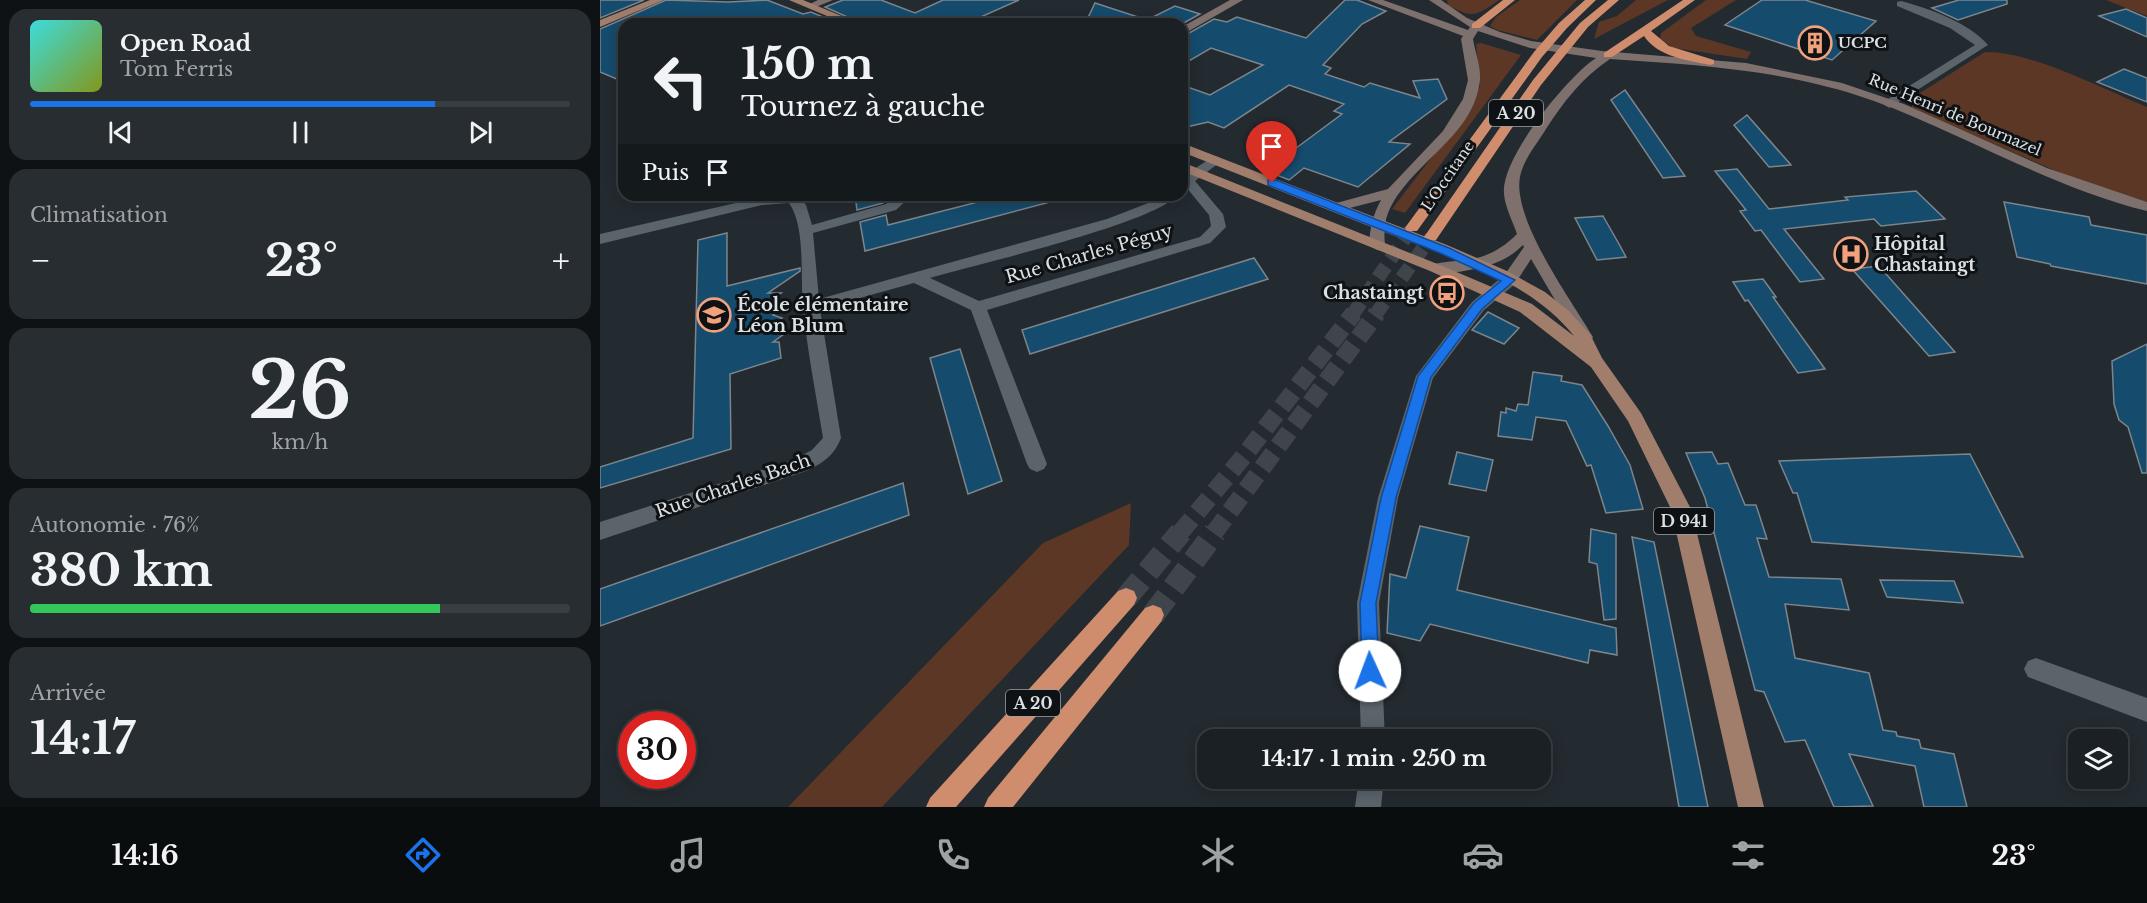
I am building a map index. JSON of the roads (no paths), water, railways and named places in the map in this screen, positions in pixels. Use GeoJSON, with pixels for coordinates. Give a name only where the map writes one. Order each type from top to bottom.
{"type":"FeatureCollection","features":[{"type":"Feature","properties":{"kind":"highway"},"geometry":{"type":"LineString","coordinates":[[1472,30],[1509,0]]}},
{"type":"Feature","properties":{"kind":"highway","name":"L'Occitane"},"geometry":{"type":"LineString","coordinates":[[1412,228],[1527,68],[1573,15],[1591,0]]}},
{"type":"Feature","properties":{"kind":"highway","name":"L'Occitane"},"geometry":{"type":"LineString","coordinates":[[1431,237],[1537,83],[1584,25],[1614,0]]}},
{"type":"Feature","properties":{"kind":"highway"},"geometry":{"type":"LineString","coordinates":[[1603,59],[1690,0]]}},
{"type":"Feature","properties":{"kind":"highway"},"geometry":{"type":"LineString","coordinates":[[1645,30],[1657,44],[1668,50],[1710,62]]}},
{"type":"Feature","properties":{"kind":"highway","name":"A 20"},"geometry":{"type":"LineString","coordinates":[[939,807],[1126,598]]}},
{"type":"Feature","properties":{"kind":"highway","name":"A 20"},"geometry":{"type":"LineString","coordinates":[[997,807],[1153,615]]}},
{"type":"Feature","properties":{"kind":"main road"},"geometry":{"type":"LineString","coordinates":[[600,24],[659,0]]}},
{"type":"Feature","properties":{"kind":"main road"},"geometry":{"type":"LineString","coordinates":[[794,0],[841,18]]}},
{"type":"Feature","properties":{"kind":"main road","name":"D 941"},"geometry":{"type":"LineString","coordinates":[[1188,149],[1478,264],[1539,296],[1588,341],[1597,363],[1635,418],[1681,509],[1751,807]]}},
{"type":"Feature","properties":{"kind":"main road","name":"D 941"},"geometry":{"type":"LineString","coordinates":[[1188,176],[1377,245],[1526,308],[1597,363]]}},
{"type":"Feature","properties":{"kind":"street"},"geometry":{"type":"LineString","coordinates":[[811,6],[828,0]]}},
{"type":"Feature","properties":{"kind":"street"},"geometry":{"type":"LineString","coordinates":[[1188,29],[1238,0]]}},
{"type":"Feature","properties":{"kind":"street"},"geometry":{"type":"LineString","coordinates":[[1373,0],[1472,30]]}},
{"type":"Feature","properties":{"kind":"street"},"geometry":{"type":"LineString","coordinates":[[1390,6],[1405,4],[1411,0]]}},
{"type":"Feature","properties":{"kind":"street"},"geometry":{"type":"LineString","coordinates":[[1422,0],[1438,17],[1472,30]]}},
{"type":"Feature","properties":{"kind":"street"},"geometry":{"type":"LineString","coordinates":[[1434,0],[1472,30]]}},
{"type":"Feature","properties":{"kind":"street"},"geometry":{"type":"LineString","coordinates":[[1889,104],[1982,45],[1973,36],[1959,28],[1901,4]]}},
{"type":"Feature","properties":{"kind":"street"},"geometry":{"type":"LineString","coordinates":[[1377,245],[1384,227],[1383,209],[1394,192],[1451,128],[1466,104],[1474,78],[1467,39],[1472,30]]}},
{"type":"Feature","properties":{"kind":"street","name":"Rue Henri de Bournazel"},"geometry":{"type":"LineString","coordinates":[[1472,30],[1528,46],[1636,64],[1710,62],[1803,77],[1856,91],[2030,166],[2113,197],[2147,207]]}},
{"type":"Feature","properties":{"kind":"street"},"geometry":{"type":"LineString","coordinates":[[1588,341],[1528,241],[1511,195],[1513,175],[1520,160],[1561,96],[1603,59]]}},
{"type":"Feature","properties":{"kind":"street"},"geometry":{"type":"LineString","coordinates":[[1188,175],[1214,160]]}},
{"type":"Feature","properties":{"kind":"street","name":"Rue Charles Péguy"},"geometry":{"type":"LineString","coordinates":[[978,307],[1205,240],[1219,227],[1216,214],[1188,177]]}},
{"type":"Feature","properties":{"kind":"street"},"geometry":{"type":"LineString","coordinates":[[1334,208],[1394,192]]}},
{"type":"Feature","properties":{"kind":"street","name":"Rue Charles Bach"},"geometry":{"type":"LineString","coordinates":[[600,239],[765,201]]}},
{"type":"Feature","properties":{"kind":"street","name":"Rue Charles Bach"},"geometry":{"type":"LineString","coordinates":[[600,531],[799,466],[828,449],[832,438],[811,306],[805,231],[798,201]]}},
{"type":"Feature","properties":{"kind":"street"},"geometry":{"type":"LineString","coordinates":[[805,231],[891,207],[898,201]]}},
{"type":"Feature","properties":{"kind":"street"},"geometry":{"type":"LineString","coordinates":[[811,306],[1112,222],[1163,201]]}},
{"type":"Feature","properties":{"kind":"street"},"geometry":{"type":"LineString","coordinates":[[1435,268],[1478,264],[1528,241]]}},
{"type":"Feature","properties":{"kind":"street"},"geometry":{"type":"LineString","coordinates":[[1373,729],[1368,603],[1389,498],[1425,376],[1478,306],[1509,280],[1528,241]]}},
{"type":"Feature","properties":{"kind":"street"},"geometry":{"type":"LineString","coordinates":[[915,277],[978,307],[1037,464]]}},
{"type":"Feature","properties":{"kind":"street"},"geometry":{"type":"LineString","coordinates":[[2036,669],[2147,710]]}},
{"type":"Feature","properties":{"kind":"street"},"geometry":{"type":"LineString","coordinates":[[1368,807],[1370,789]]}},
{"type":"Feature","properties":{"kind":"tunnel"},"geometry":{"type":"LineString","coordinates":[[1353,314],[1412,228]]}},
{"type":"Feature","properties":{"kind":"tunnel"},"geometry":{"type":"LineString","coordinates":[[1376,314],[1431,237]]}},
{"type":"Feature","properties":{"kind":"tunnel"},"geometry":{"type":"LineString","coordinates":[[1180,533],[1244,456],[1354,313]]}},
{"type":"Feature","properties":{"kind":"tunnel"},"geometry":{"type":"LineString","coordinates":[[1214,533],[1377,313]]}},
{"type":"Feature","properties":{"kind":"tunnel"},"geometry":{"type":"LineString","coordinates":[[1126,598],[1181,532]]}},
{"type":"Feature","properties":{"kind":"tunnel"},"geometry":{"type":"LineString","coordinates":[[1153,615],[1215,532]]}},
{"type":"Feature","properties":{"kind":"place","name":"UCPC"},"geometry":{"type":"Point","coordinates":[1815,43]}},
{"type":"Feature","properties":{"kind":"place","name":"Hôpital Chastaingt"},"geometry":{"type":"Point","coordinates":[1851,254]}},
{"type":"Feature","properties":{"kind":"place","name":"Chastaingt"},"geometry":{"type":"Point","coordinates":[1447,293]}},
{"type":"Feature","properties":{"kind":"place","name":"École élémentaire Léon Blum"},"geometry":{"type":"Point","coordinates":[714,315]}}]}
